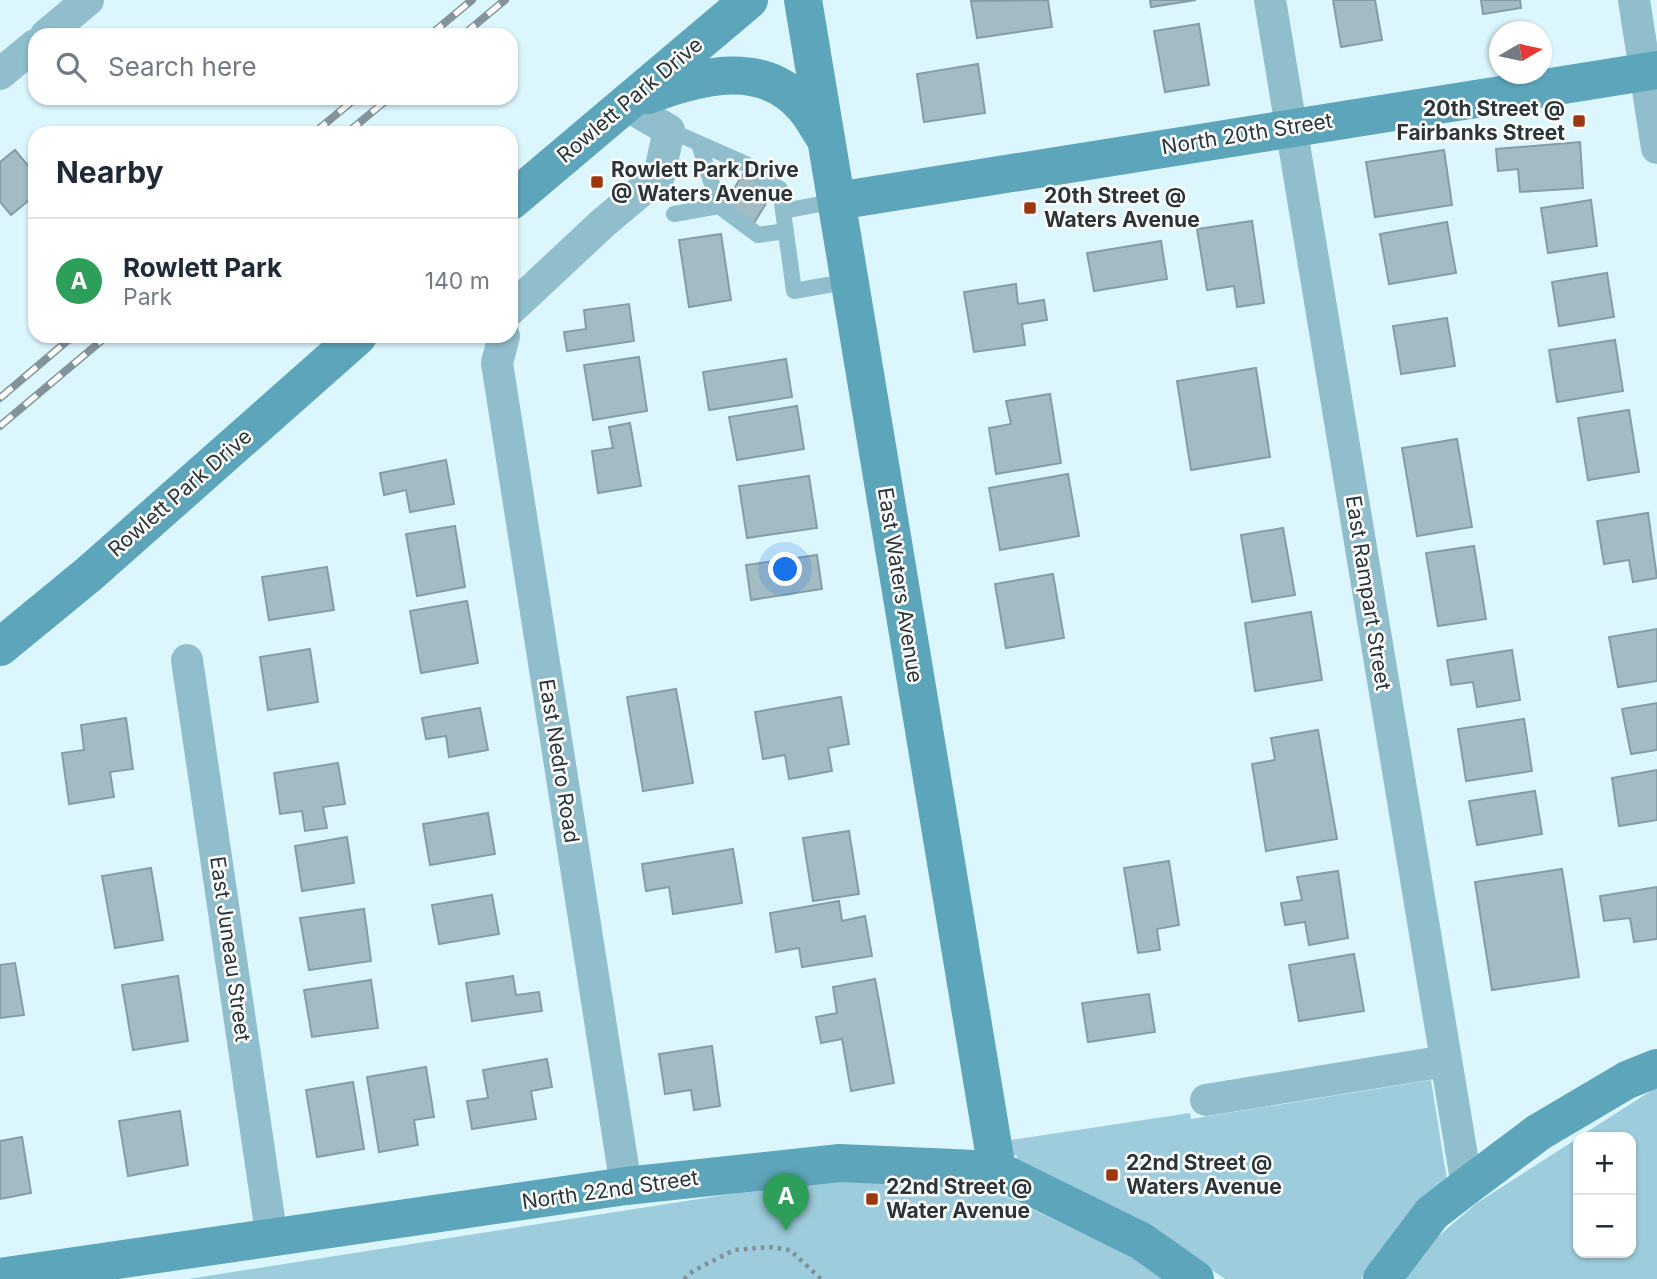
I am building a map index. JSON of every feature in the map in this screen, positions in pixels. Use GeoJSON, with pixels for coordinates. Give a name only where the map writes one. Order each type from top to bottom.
{"type":"FeatureCollection","features":[{"type":"Feature","properties":{"kind":"street","name":"Rowlett Park Drive"},"geometry":{"type":"LineString","coordinates":[[518,195],[750,0]]}},
{"type":"Feature","properties":{"kind":"street","name":"East Waters Avenue"},"geometry":{"type":"LineString","coordinates":[[803,0],[997,1171]]}},
{"type":"Feature","properties":{"kind":"street","name":"East Rampart Street"},"geometry":{"type":"LineString","coordinates":[[1270,0],[1467,1186]]}},
{"type":"Feature","properties":{"kind":"street"},"geometry":{"type":"LineString","coordinates":[[1634,0],[1651,71],[1657,148]]}},
{"type":"Feature","properties":{"kind":"street"},"geometry":{"type":"LineString","coordinates":[[53,28],[79,3]]}},
{"type":"Feature","properties":{"kind":"street"},"geometry":{"type":"LineString","coordinates":[[0,74],[28,50]]}},
{"type":"Feature","properties":{"kind":"street","name":"North 20th Street"},"geometry":{"type":"LineString","coordinates":[[837,201],[1651,71]]}},
{"type":"Feature","properties":{"kind":"street"},"geometry":{"type":"LineString","coordinates":[[624,104],[687,80],[727,74],[758,78],[781,87],[803,105],[827,140]]}},
{"type":"Feature","properties":{"kind":"street"},"geometry":{"type":"LineString","coordinates":[[518,302],[603,223],[659,176],[669,130],[624,104]]}},
{"type":"Feature","properties":{"kind":"street","name":"Rowlett Park Drive"},"geometry":{"type":"LineString","coordinates":[[0,647],[99,565],[350,343]]}},
{"type":"Feature","properties":{"kind":"street","name":"East Nedro Road"},"geometry":{"type":"LineString","coordinates":[[502,343],[497,363],[626,1186]]}},
{"type":"Feature","properties":{"kind":"street","name":"East Juneau Street"},"geometry":{"type":"LineString","coordinates":[[187,660],[272,1239]]}},
{"type":"Feature","properties":{"kind":"street"},"geometry":{"type":"LineString","coordinates":[[1206,1100],[1446,1061]]}},
{"type":"Feature","properties":{"kind":"street"},"geometry":{"type":"LineString","coordinates":[[1382,1279],[1432,1213],[1467,1186],[1539,1132],[1627,1080],[1657,1068]]}},
{"type":"Feature","properties":{"kind":"street","name":"North 22nd Street"},"geometry":{"type":"LineString","coordinates":[[0,1278],[626,1186],[840,1163],[997,1171],[1142,1241],[1195,1279]]}},
{"type":"Feature","properties":{"kind":"lane"},"geometry":{"type":"LineString","coordinates":[[669,130],[746,164],[780,189],[794,291],[850,281]]}},
{"type":"Feature","properties":{"kind":"lane"},"geometry":{"type":"LineString","coordinates":[[699,144],[719,206],[758,235],[786,231]]}},
{"type":"Feature","properties":{"kind":"lane"},"geometry":{"type":"LineString","coordinates":[[783,211],[837,201]]}},
{"type":"Feature","properties":{"kind":"lane"},"geometry":{"type":"LineString","coordinates":[[674,214],[719,206]]}},
{"type":"Feature","properties":{"kind":"path"},"geometry":{"type":"LineString","coordinates":[[684,1279],[692,1271],[734,1250],[769,1247],[790,1250],[821,1279]]}},
{"type":"Feature","properties":{"kind":"shaded area"},"geometry":{"type":"Polygon","coordinates":[[[1431,1080],[1447,1180],[1418,1204],[1361,1279],[1225,1279],[1153,1229],[1016,1161],[1017,1156],[1013,1155],[1011,1140],[1190,1113],[1191,1119],[1431,1080]]]}},
{"type":"Feature","properties":{"kind":"shaded area"},"geometry":{"type":"Polygon","coordinates":[[[1657,1087],[1657,1279],[1402,1279],[1421,1251],[1477,1203],[1573,1141],[1573,1258],[1636,1258],[1636,1132],[1587,1132],[1657,1087]]]}},
{"type":"Feature","properties":{"kind":"shaded area"},"geometry":{"type":"Polygon","coordinates":[[[845,1176],[994,1191],[1162,1271],[1173,1279],[188,1279],[845,1176]]]}},
{"type":"Feature","properties":{"kind":"building"},"geometry":{"type":"Polygon","coordinates":[[[1048,0],[1052,27],[977,38],[971,1],[1048,0]]]}},
{"type":"Feature","properties":{"kind":"building"},"geometry":{"type":"Polygon","coordinates":[[[1150,0],[1196,0],[1151,7],[1150,0]]]}},
{"type":"Feature","properties":{"kind":"building"},"geometry":{"type":"Polygon","coordinates":[[[1333,0],[1375,0],[1382,40],[1341,47],[1333,0]]]}},
{"type":"Feature","properties":{"kind":"building"},"geometry":{"type":"Polygon","coordinates":[[[1481,0],[1520,0],[1521,8],[1483,14],[1481,0]]]}},
{"type":"Feature","properties":{"kind":"building"},"geometry":{"type":"Polygon","coordinates":[[[1199,24],[1209,85],[1165,92],[1154,31],[1199,24]]]}},
{"type":"Feature","properties":{"kind":"building"},"geometry":{"type":"Polygon","coordinates":[[[978,64],[985,113],[924,122],[917,74],[978,64]]]}},
{"type":"Feature","properties":{"kind":"building"},"geometry":{"type":"Polygon","coordinates":[[[1580,142],[1583,188],[1520,192],[1518,169],[1498,171],[1496,149],[1580,142]]]}},
{"type":"Feature","properties":{"kind":"building"},"geometry":{"type":"Polygon","coordinates":[[[15,150],[28,166],[28,201],[11,215],[0,202],[0,162],[15,150]]]}},
{"type":"Feature","properties":{"kind":"building"},"geometry":{"type":"Polygon","coordinates":[[[1444,150],[1452,205],[1375,217],[1366,162],[1444,150]]]}},
{"type":"Feature","properties":{"kind":"building"},"geometry":{"type":"Polygon","coordinates":[[[744,173],[773,192],[754,223],[724,204],[744,173]]]}},
{"type":"Feature","properties":{"kind":"building"},"geometry":{"type":"Polygon","coordinates":[[[1591,200],[1597,246],[1548,253],[1541,208],[1591,200]]]}},
{"type":"Feature","properties":{"kind":"building"},"geometry":{"type":"Polygon","coordinates":[[[1252,221],[1264,303],[1237,307],[1234,286],[1207,290],[1197,229],[1252,221]]]}},
{"type":"Feature","properties":{"kind":"building"},"geometry":{"type":"Polygon","coordinates":[[[1447,222],[1456,273],[1389,284],[1380,234],[1447,222]]]}},
{"type":"Feature","properties":{"kind":"building"},"geometry":{"type":"Polygon","coordinates":[[[721,234],[731,300],[689,307],[679,240],[721,234]]]}},
{"type":"Feature","properties":{"kind":"building"},"geometry":{"type":"Polygon","coordinates":[[[1161,241],[1167,279],[1094,291],[1087,253],[1161,241]]]}},
{"type":"Feature","properties":{"kind":"building"},"geometry":{"type":"Polygon","coordinates":[[[1607,273],[1614,317],[1559,326],[1552,282],[1607,273]]]}},
{"type":"Feature","properties":{"kind":"building"},"geometry":{"type":"Polygon","coordinates":[[[1016,284],[1018,304],[1044,300],[1047,320],[1022,324],[1025,345],[974,352],[964,292],[1016,284]]]}},
{"type":"Feature","properties":{"kind":"building"},"geometry":{"type":"Polygon","coordinates":[[[629,304],[634,341],[567,351],[564,332],[586,329],[584,310],[629,304]]]}},
{"type":"Feature","properties":{"kind":"building"},"geometry":{"type":"Polygon","coordinates":[[[1447,318],[1455,366],[1401,374],[1393,326],[1447,318]]]}},
{"type":"Feature","properties":{"kind":"building"},"geometry":{"type":"Polygon","coordinates":[[[1615,340],[1623,391],[1557,402],[1549,350],[1615,340]]]}},
{"type":"Feature","properties":{"kind":"building"},"geometry":{"type":"Polygon","coordinates":[[[639,357],[647,411],[593,420],[584,365],[639,357]]]}},
{"type":"Feature","properties":{"kind":"building"},"geometry":{"type":"Polygon","coordinates":[[[786,359],[792,397],[709,410],[703,372],[786,359]]]}},
{"type":"Feature","properties":{"kind":"building"},"geometry":{"type":"Polygon","coordinates":[[[1256,368],[1270,457],[1191,470],[1177,381],[1256,368]]]}},
{"type":"Feature","properties":{"kind":"building"},"geometry":{"type":"Polygon","coordinates":[[[1050,394],[1061,463],[996,474],[989,428],[1011,424],[1006,401],[1050,394]]]}},
{"type":"Feature","properties":{"kind":"building"},"geometry":{"type":"Polygon","coordinates":[[[797,406],[804,449],[737,460],[729,417],[797,406]]]}},
{"type":"Feature","properties":{"kind":"building"},"geometry":{"type":"Polygon","coordinates":[[[1629,410],[1639,472],[1588,480],[1578,418],[1629,410]]]}},
{"type":"Feature","properties":{"kind":"building"},"geometry":{"type":"Polygon","coordinates":[[[630,423],[641,486],[598,493],[592,451],[613,448],[609,427],[630,423]]]}},
{"type":"Feature","properties":{"kind":"building"},"geometry":{"type":"Polygon","coordinates":[[[1457,439],[1472,527],[1417,536],[1402,448],[1457,439]]]}},
{"type":"Feature","properties":{"kind":"building"},"geometry":{"type":"Polygon","coordinates":[[[446,460],[454,504],[410,512],[406,490],[384,495],[380,473],[446,460]]]}},
{"type":"Feature","properties":{"kind":"building"},"geometry":{"type":"Polygon","coordinates":[[[1068,474],[1079,536],[1000,550],[989,488],[1068,474]]]}},
{"type":"Feature","properties":{"kind":"building"},"geometry":{"type":"Polygon","coordinates":[[[809,476],[817,528],[747,538],[739,486],[809,476]]]}},
{"type":"Feature","properties":{"kind":"building"},"geometry":{"type":"Polygon","coordinates":[[[1648,513],[1657,578],[1633,582],[1629,560],[1604,564],[1597,521],[1648,513]]]}},
{"type":"Feature","properties":{"kind":"building"},"geometry":{"type":"Polygon","coordinates":[[[455,526],[465,587],[417,596],[406,534],[455,526]]]}},
{"type":"Feature","properties":{"kind":"building"},"geometry":{"type":"Polygon","coordinates":[[[1283,528],[1295,595],[1252,602],[1241,535],[1283,528]]]}},
{"type":"Feature","properties":{"kind":"building"},"geometry":{"type":"Polygon","coordinates":[[[1474,546],[1486,619],[1438,626],[1426,553],[1474,546]]]}},
{"type":"Feature","properties":{"kind":"building"},"geometry":{"type":"Polygon","coordinates":[[[817,555],[822,589],[751,600],[746,565],[817,555]]]}},
{"type":"Feature","properties":{"kind":"building"},"geometry":{"type":"Polygon","coordinates":[[[327,567],[334,610],[269,620],[262,577],[327,567]]]}},
{"type":"Feature","properties":{"kind":"building"},"geometry":{"type":"Polygon","coordinates":[[[1053,574],[1064,638],[1006,648],[995,584],[1053,574]]]}},
{"type":"Feature","properties":{"kind":"building"},"geometry":{"type":"Polygon","coordinates":[[[467,601],[478,663],[421,673],[410,611],[467,601]]]}},
{"type":"Feature","properties":{"kind":"building"},"geometry":{"type":"Polygon","coordinates":[[[1311,612],[1322,680],[1255,691],[1245,623],[1311,612]]]}},
{"type":"Feature","properties":{"kind":"building"},"geometry":{"type":"Polygon","coordinates":[[[1657,629],[1657,681],[1618,687],[1609,637],[1657,629]]]}},
{"type":"Feature","properties":{"kind":"building"},"geometry":{"type":"Polygon","coordinates":[[[310,649],[318,702],[268,710],[260,657],[310,649]]]}},
{"type":"Feature","properties":{"kind":"building"},"geometry":{"type":"Polygon","coordinates":[[[1512,650],[1520,700],[1477,707],[1473,682],[1451,685],[1447,660],[1512,650]]]}},
{"type":"Feature","properties":{"kind":"building"},"geometry":{"type":"Polygon","coordinates":[[[676,689],[693,783],[643,791],[627,697],[676,689]]]}},
{"type":"Feature","properties":{"kind":"building"},"geometry":{"type":"Polygon","coordinates":[[[841,697],[849,744],[828,748],[832,771],[789,779],[785,755],[763,759],[755,712],[841,697]]]}},
{"type":"Feature","properties":{"kind":"building"},"geometry":{"type":"Polygon","coordinates":[[[1657,703],[1657,750],[1631,754],[1622,709],[1657,703]]]}},
{"type":"Feature","properties":{"kind":"building"},"geometry":{"type":"Polygon","coordinates":[[[480,708],[488,750],[449,757],[446,736],[426,739],[422,718],[480,708]]]}},
{"type":"Feature","properties":{"kind":"building"},"geometry":{"type":"Polygon","coordinates":[[[126,718],[133,769],[110,772],[114,797],[69,804],[62,753],[84,750],[81,725],[126,718]]]}},
{"type":"Feature","properties":{"kind":"building"},"geometry":{"type":"Polygon","coordinates":[[[1524,719],[1532,771],[1466,781],[1458,729],[1524,719]]]}},
{"type":"Feature","properties":{"kind":"building"},"geometry":{"type":"Polygon","coordinates":[[[1318,730],[1337,839],[1266,851],[1252,764],[1275,760],[1271,738],[1318,730]]]}},
{"type":"Feature","properties":{"kind":"building"},"geometry":{"type":"Polygon","coordinates":[[[338,763],[345,804],[323,807],[327,828],[305,831],[302,811],[280,814],[274,773],[338,763]]]}},
{"type":"Feature","properties":{"kind":"building"},"geometry":{"type":"Polygon","coordinates":[[[1657,770],[1657,820],[1619,826],[1612,778],[1657,770]]]}},
{"type":"Feature","properties":{"kind":"building"},"geometry":{"type":"Polygon","coordinates":[[[1535,791],[1542,834],[1477,845],[1469,801],[1535,791]]]}},
{"type":"Feature","properties":{"kind":"building"},"geometry":{"type":"Polygon","coordinates":[[[488,813],[495,854],[430,865],[423,824],[488,813]]]}},
{"type":"Feature","properties":{"kind":"building"},"geometry":{"type":"Polygon","coordinates":[[[849,831],[859,894],[813,901],[803,838],[849,831]]]}},
{"type":"Feature","properties":{"kind":"building"},"geometry":{"type":"Polygon","coordinates":[[[347,837],[354,883],[302,891],[295,846],[347,837]]]}},
{"type":"Feature","properties":{"kind":"building"},"geometry":{"type":"Polygon","coordinates":[[[733,849],[742,903],[673,914],[669,887],[646,891],[642,864],[733,849]]]}},
{"type":"Feature","properties":{"kind":"building"},"geometry":{"type":"Polygon","coordinates":[[[1169,861],[1179,925],[1157,929],[1160,950],[1138,953],[1124,868],[1169,861]]]}},
{"type":"Feature","properties":{"kind":"building"},"geometry":{"type":"Polygon","coordinates":[[[151,868],[163,940],[115,948],[102,876],[151,868]]]}},
{"type":"Feature","properties":{"kind":"building"},"geometry":{"type":"Polygon","coordinates":[[[1562,869],[1579,977],[1492,990],[1475,882],[1562,869]]]}},
{"type":"Feature","properties":{"kind":"building"},"geometry":{"type":"Polygon","coordinates":[[[1338,871],[1348,938],[1309,945],[1305,922],[1285,925],[1281,903],[1302,900],[1297,877],[1338,871]]]}},
{"type":"Feature","properties":{"kind":"building"},"geometry":{"type":"Polygon","coordinates":[[[1657,887],[1657,939],[1634,942],[1630,918],[1604,921],[1600,896],[1657,887]]]}},
{"type":"Feature","properties":{"kind":"building"},"geometry":{"type":"Polygon","coordinates":[[[492,895],[499,934],[439,944],[432,905],[492,895]]]}},
{"type":"Feature","properties":{"kind":"building"},"geometry":{"type":"Polygon","coordinates":[[[839,901],[842,921],[865,916],[872,956],[802,967],[799,948],[776,952],[770,913],[839,901]]]}},
{"type":"Feature","properties":{"kind":"building"},"geometry":{"type":"Polygon","coordinates":[[[364,909],[371,961],[309,970],[300,918],[364,909]]]}},
{"type":"Feature","properties":{"kind":"building"},"geometry":{"type":"Polygon","coordinates":[[[1354,954],[1364,1011],[1299,1021],[1289,965],[1354,954]]]}},
{"type":"Feature","properties":{"kind":"building"},"geometry":{"type":"Polygon","coordinates":[[[15,963],[24,1015],[0,1018],[0,965],[15,963]]]}},
{"type":"Feature","properties":{"kind":"building"},"geometry":{"type":"Polygon","coordinates":[[[178,976],[188,1041],[133,1050],[122,985],[178,976]]]}},
{"type":"Feature","properties":{"kind":"building"},"geometry":{"type":"Polygon","coordinates":[[[513,976],[516,995],[539,992],[542,1011],[472,1021],[466,983],[513,976]]]}},
{"type":"Feature","properties":{"kind":"building"},"geometry":{"type":"Polygon","coordinates":[[[875,979],[894,1083],[851,1091],[842,1039],[821,1043],[816,1017],[837,1013],[833,987],[875,979]]]}},
{"type":"Feature","properties":{"kind":"building"},"geometry":{"type":"Polygon","coordinates":[[[371,980],[378,1028],[312,1037],[304,990],[371,980]]]}},
{"type":"Feature","properties":{"kind":"building"},"geometry":{"type":"Polygon","coordinates":[[[1149,994],[1155,1032],[1088,1042],[1082,1003],[1149,994]]]}},
{"type":"Feature","properties":{"kind":"building"},"geometry":{"type":"Polygon","coordinates":[[[712,1046],[720,1106],[694,1110],[691,1090],[665,1094],[659,1054],[712,1046]]]}},
{"type":"Feature","properties":{"kind":"building"},"geometry":{"type":"Polygon","coordinates":[[[547,1059],[552,1087],[531,1091],[536,1119],[472,1129],[467,1101],[488,1098],[483,1070],[547,1059]]]}},
{"type":"Feature","properties":{"kind":"building"},"geometry":{"type":"Polygon","coordinates":[[[426,1067],[434,1117],[414,1120],[418,1145],[379,1152],[367,1077],[426,1067]]]}},
{"type":"Feature","properties":{"kind":"building"},"geometry":{"type":"Polygon","coordinates":[[[353,1082],[364,1149],[317,1157],[306,1090],[353,1082]]]}},
{"type":"Feature","properties":{"kind":"building"},"geometry":{"type":"Polygon","coordinates":[[[180,1111],[188,1165],[128,1176],[119,1121],[180,1111]]]}},
{"type":"Feature","properties":{"kind":"building"},"geometry":{"type":"Polygon","coordinates":[[[22,1137],[31,1193],[0,1199],[0,1141],[22,1137]]]}},
{"type":"Feature","properties":{"kind":"railway"},"geometry":{"type":"LineString","coordinates":[[438,28],[472,0]]}},
{"type":"Feature","properties":{"kind":"railway"},"geometry":{"type":"LineString","coordinates":[[471,28],[505,0]]}},
{"type":"Feature","properties":{"kind":"railway"},"geometry":{"type":"LineString","coordinates":[[322,126],[348,105]]}},
{"type":"Feature","properties":{"kind":"railway"},"geometry":{"type":"LineString","coordinates":[[355,126],[381,105]]}},
{"type":"Feature","properties":{"kind":"railway"},"geometry":{"type":"LineString","coordinates":[[0,398],[65,343]]}},
{"type":"Feature","properties":{"kind":"railway"},"geometry":{"type":"LineString","coordinates":[[0,426],[99,343]]}},
{"type":"Feature","properties":{"kind":"place","name":"20th Street @ Fairbanks Street"},"geometry":{"type":"Point","coordinates":[1579,121]}},
{"type":"Feature","properties":{"kind":"place","name":"Rowlett Park Drive @ Waters Avenue"},"geometry":{"type":"Point","coordinates":[597,182]}},
{"type":"Feature","properties":{"kind":"place","name":"20th Street @ Waters Avenue"},"geometry":{"type":"Point","coordinates":[1030,208]}},
{"type":"Feature","properties":{"kind":"place","name":"22nd Street @ Waters Avenue"},"geometry":{"type":"Point","coordinates":[1112,1175]}},
{"type":"Feature","properties":{"kind":"place","name":"22nd Street @ Water Avenue"},"geometry":{"type":"Point","coordinates":[872,1199]}},
{"type":"Feature","properties":{"kind":"place","name":"Rowlett Park"},"geometry":{"type":"Point","coordinates":[786,1231]}}]}
